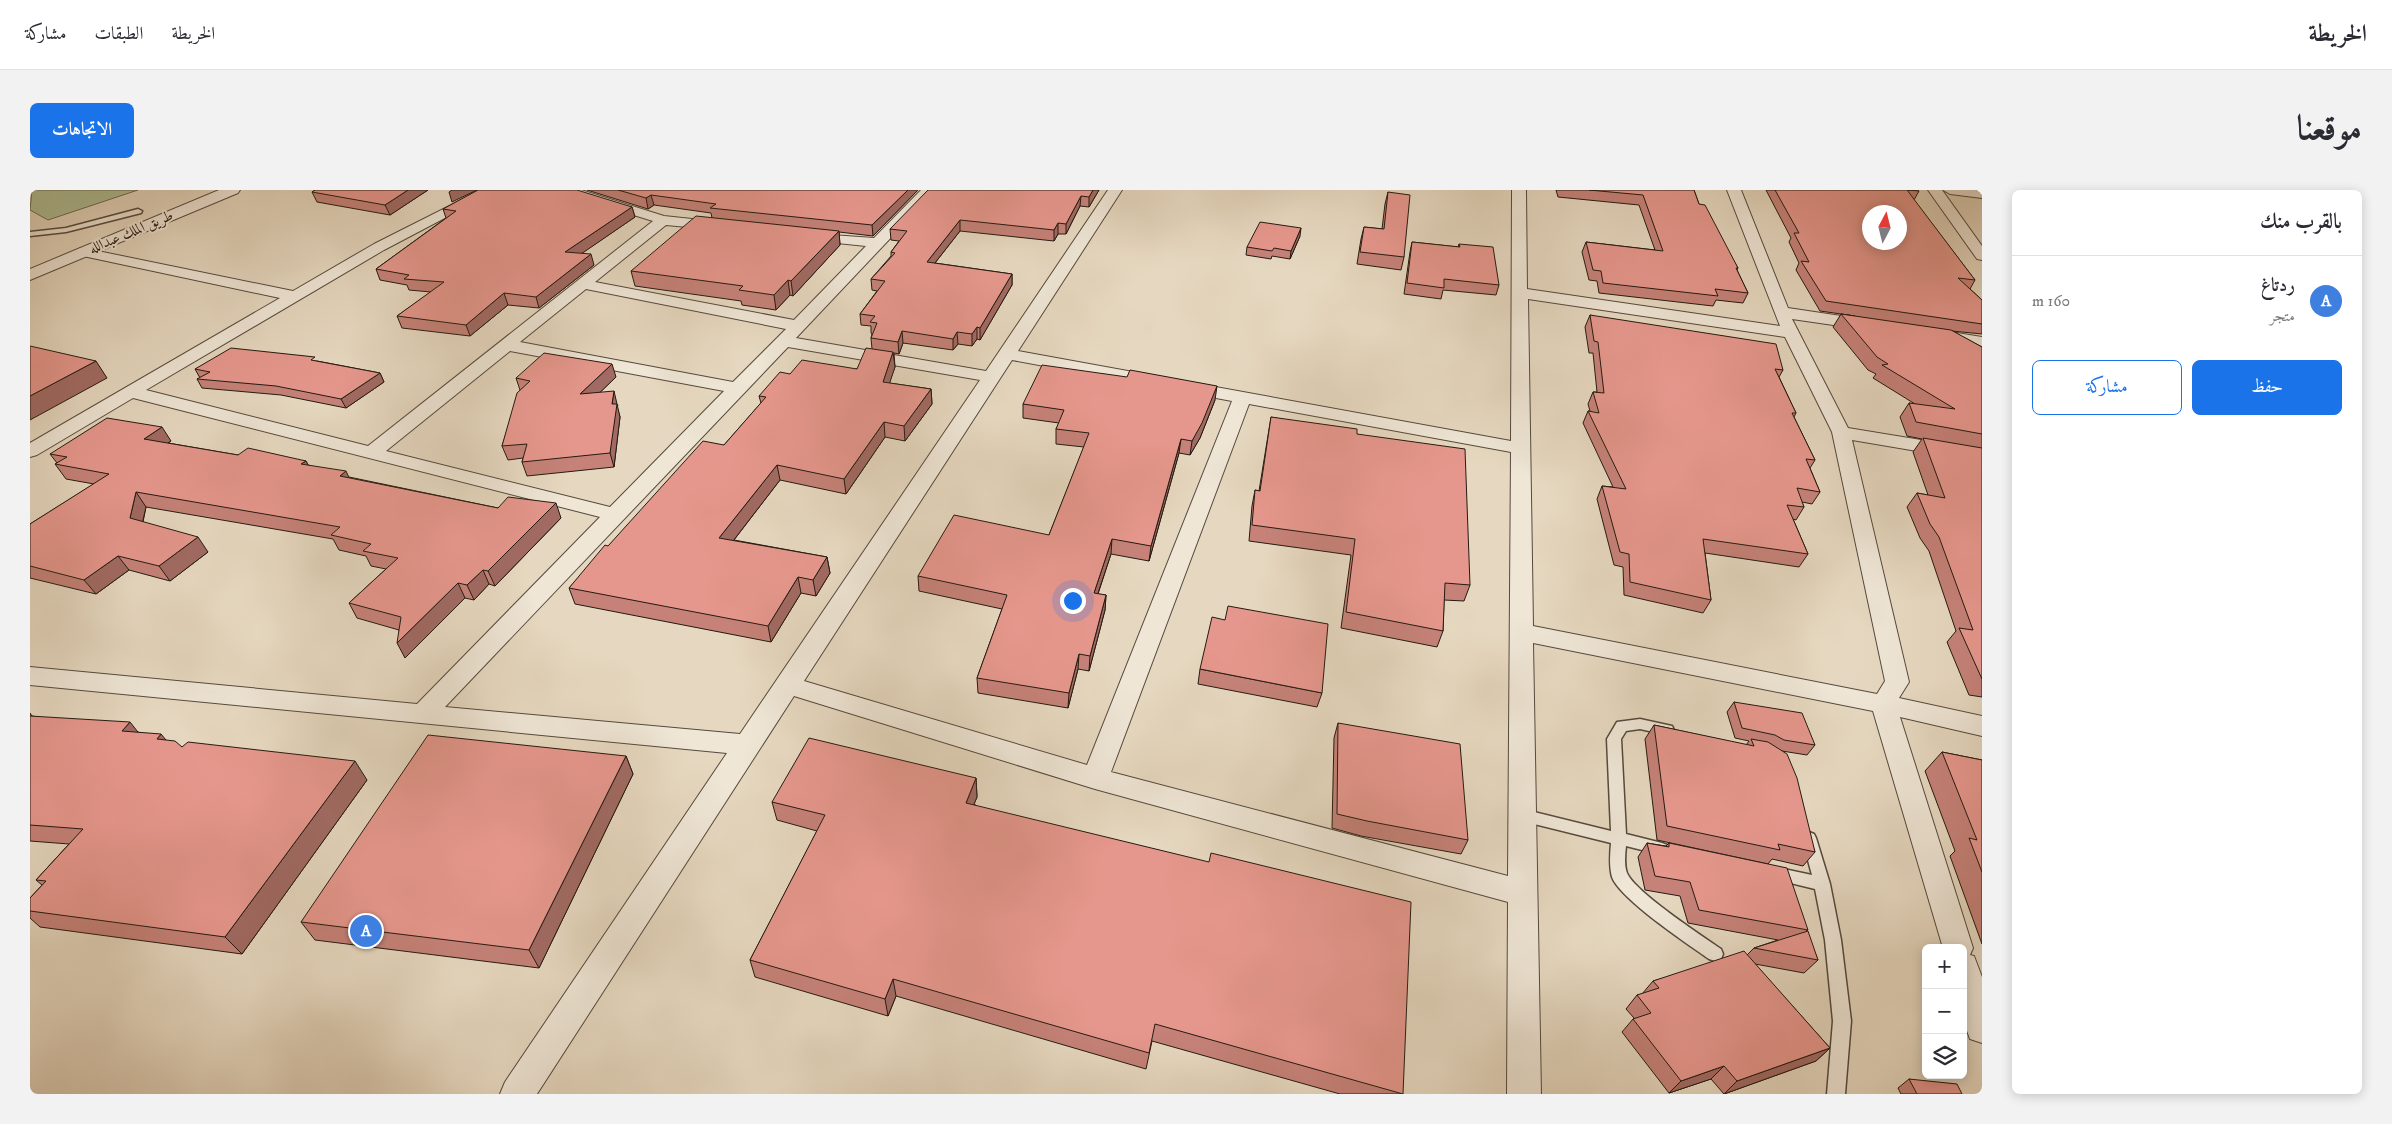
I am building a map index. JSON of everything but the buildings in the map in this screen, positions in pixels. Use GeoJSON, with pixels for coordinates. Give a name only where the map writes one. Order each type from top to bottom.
{"type":"FeatureCollection","features":[{"type":"Feature","properties":{"kind":"street","name":"طريق الملك عبدالله"},"geometry":{"type":"LineString","coordinates":[[30,275],[232,190]]}},
{"type":"Feature","properties":{"kind":"street"},"geometry":{"type":"LineString","coordinates":[[30,451],[379,247],[491,190]]}},
{"type":"Feature","properties":{"kind":"street"},"geometry":{"type":"LineString","coordinates":[[566,190],[663,220],[731,228]]}},
{"type":"Feature","properties":{"kind":"street"},"geometry":{"type":"LineString","coordinates":[[423,714],[929,190]]}},
{"type":"Feature","properties":{"kind":"street"},"geometry":{"type":"LineString","coordinates":[[516,1094],[1114,190]]}},
{"type":"Feature","properties":{"kind":"street"},"geometry":{"type":"LineString","coordinates":[[1518,190],[1524,1094]]}},
{"type":"Feature","properties":{"kind":"street"},"geometry":{"type":"LineString","coordinates":[[1734,190],[1781,312],[1841,432],[1897,682],[1883,704],[1957,944]]}},
{"type":"Feature","properties":{"kind":"street"},"geometry":{"type":"LineString","coordinates":[[1935,190],[1982,256]]}},
{"type":"Feature","properties":{"kind":"street"},"geometry":{"type":"LineString","coordinates":[[1950,190],[1982,194]]}},
{"type":"Feature","properties":{"kind":"street","name":"طريق الملك عبدالله"},"geometry":{"type":"LineString","coordinates":[[48,249],[154,204]]}},
{"type":"Feature","properties":{"kind":"street"},"geometry":{"type":"LineString","coordinates":[[371,453],[663,220]]}},
{"type":"Feature","properties":{"kind":"street"},"geometry":{"type":"LineString","coordinates":[[790,234],[878,243]]}},
{"type":"Feature","properties":{"kind":"street"},"geometry":{"type":"LineString","coordinates":[[83,252],[294,296]]}},
{"type":"Feature","properties":{"kind":"street"},"geometry":{"type":"LineString","coordinates":[[583,284],[798,326]]}},
{"type":"Feature","properties":{"kind":"street"},"geometry":{"type":"LineString","coordinates":[[1519,293],[1791,333]]}},
{"type":"Feature","properties":{"kind":"street"},"geometry":{"type":"LineString","coordinates":[[1781,312],[1886,328]]}},
{"type":"Feature","properties":{"kind":"street"},"geometry":{"type":"LineString","coordinates":[[1924,333],[1982,342]]}},
{"type":"Feature","properties":{"kind":"street"},"geometry":{"type":"LineString","coordinates":[[784,341],[991,376]]}},
{"type":"Feature","properties":{"kind":"street"},"geometry":{"type":"LineString","coordinates":[[506,345],[738,388]]}},
{"type":"Feature","properties":{"kind":"street"},"geometry":{"type":"LineString","coordinates":[[1006,354],[1520,448]]}},
{"type":"Feature","properties":{"kind":"street"},"geometry":{"type":"LineString","coordinates":[[131,392],[616,515]]}},
{"type":"Feature","properties":{"kind":"street"},"geometry":{"type":"LineString","coordinates":[[1095,778],[1243,398]]}},
{"type":"Feature","properties":{"kind":"street"},"geometry":{"type":"LineString","coordinates":[[1841,432],[1982,456]]}},
{"type":"Feature","properties":{"kind":"street"},"geometry":{"type":"LineString","coordinates":[[1521,632],[1883,704],[1982,726]]}},
{"type":"Feature","properties":{"kind":"street"},"geometry":{"type":"LineString","coordinates":[[30,676],[747,745]]}},
{"type":"Feature","properties":{"kind":"street"},"geometry":{"type":"LineString","coordinates":[[788,685],[1095,778],[1523,893]]}},
{"type":"Feature","properties":{"kind":"street"},"geometry":{"type":"LineString","coordinates":[[1967,979],[1982,1028]]}},
{"type":"Feature","properties":{"kind":"lane"},"geometry":{"type":"LineString","coordinates":[[30,234],[66,230],[138,211]]}},
{"type":"Feature","properties":{"kind":"lane"},"geometry":{"type":"LineString","coordinates":[[1677,733],[1640,724],[1622,726],[1614,739],[1620,877],[1637,896],[1715,954]]}},
{"type":"Feature","properties":{"kind":"lane"},"geometry":{"type":"LineString","coordinates":[[1522,815],[1678,853]]}},
{"type":"Feature","properties":{"kind":"lane"},"geometry":{"type":"LineString","coordinates":[[1803,820],[1822,884],[1832,940],[1842,1021],[1836,1094]]}},
{"type":"Feature","properties":{"kind":"lane"},"geometry":{"type":"LineString","coordinates":[[1756,869],[1822,884]]}},
{"type":"Feature","properties":{"kind":"green space"},"geometry":{"type":"Polygon","coordinates":[[[32,190],[138,190],[48,220],[30,210],[32,190]]]}},
{"type":"Feature","properties":{"kind":"place","name":"ردتاغ"},"geometry":{"type":"Point","coordinates":[366,931]}}]}
